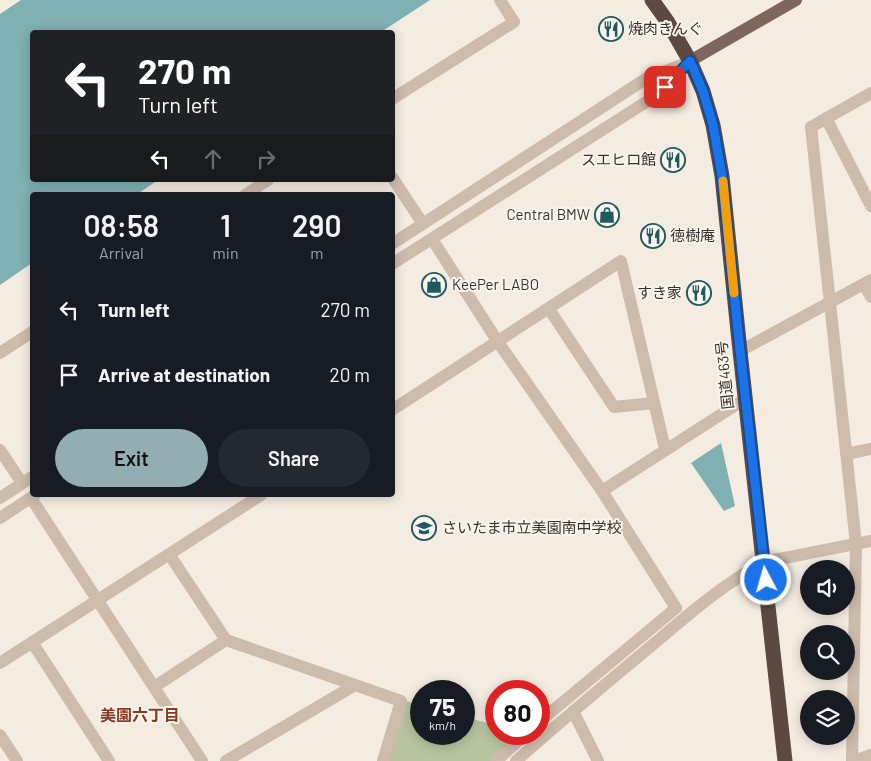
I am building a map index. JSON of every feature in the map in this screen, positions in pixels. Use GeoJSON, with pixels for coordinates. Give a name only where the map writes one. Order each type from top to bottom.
{"type":"FeatureCollection","features":[{"type":"Feature","properties":{"kind":"highway","name":"国道463号"},"geometry":{"type":"LineString","coordinates":[[652,0],[668,21],[690,61],[703,91],[713,125],[722,176],[785,761]]}},
{"type":"Feature","properties":{"kind":"main road"},"geometry":{"type":"LineString","coordinates":[[690,61],[796,0]]}},
{"type":"Feature","properties":{"kind":"street"},"geometry":{"type":"LineString","coordinates":[[395,97],[514,22],[500,0]]}},
{"type":"Feature","properties":{"kind":"street"},"geometry":{"type":"LineString","coordinates":[[395,242],[647,78],[690,61]]}},
{"type":"Feature","properties":{"kind":"street"},"geometry":{"type":"LineString","coordinates":[[395,262],[657,96],[690,61]]}},
{"type":"Feature","properties":{"kind":"street"},"geometry":{"type":"LineString","coordinates":[[871,93],[811,126],[856,544],[853,761],[871,755]]}},
{"type":"Feature","properties":{"kind":"street"},"geometry":{"type":"LineString","coordinates":[[826,118],[871,206]]}},
{"type":"Feature","properties":{"kind":"street"},"geometry":{"type":"LineString","coordinates":[[250,192],[265,182]]}},
{"type":"Feature","properties":{"kind":"street"},"geometry":{"type":"LineString","coordinates":[[395,182],[423,224]]}},
{"type":"Feature","properties":{"kind":"street"},"geometry":{"type":"LineString","coordinates":[[432,239],[498,342],[602,491],[676,608],[550,713]]}},
{"type":"Feature","properties":{"kind":"street"},"geometry":{"type":"LineString","coordinates":[[395,408],[621,261],[665,450]]}},
{"type":"Feature","properties":{"kind":"street"},"geometry":{"type":"LineString","coordinates":[[740,350],[868,282],[871,297]]}},
{"type":"Feature","properties":{"kind":"street"},"geometry":{"type":"LineString","coordinates":[[549,308],[614,407],[654,403]]}},
{"type":"Feature","properties":{"kind":"street"},"geometry":{"type":"LineString","coordinates":[[0,353],[30,333]]}},
{"type":"Feature","properties":{"kind":"street"},"geometry":{"type":"LineString","coordinates":[[602,491],[745,399]]}},
{"type":"Feature","properties":{"kind":"street"},"geometry":{"type":"LineString","coordinates":[[846,454],[871,449]]}},
{"type":"Feature","properties":{"kind":"street"},"geometry":{"type":"LineString","coordinates":[[0,450],[27,480],[0,498]]}},
{"type":"Feature","properties":{"kind":"street"},"geometry":{"type":"LineString","coordinates":[[0,518],[32,497]]}},
{"type":"Feature","properties":{"kind":"street"},"geometry":{"type":"LineString","coordinates":[[34,497],[202,761]]}},
{"type":"Feature","properties":{"kind":"street"},"geometry":{"type":"LineString","coordinates":[[0,663],[258,497]]}},
{"type":"Feature","properties":{"kind":"street"},"geometry":{"type":"LineString","coordinates":[[516,761],[692,612],[750,569],[764,562],[871,541]]}},
{"type":"Feature","properties":{"kind":"street"},"geometry":{"type":"LineString","coordinates":[[169,554],[226,640],[401,701],[382,761]]}},
{"type":"Feature","properties":{"kind":"street"},"geometry":{"type":"LineString","coordinates":[[154,687],[226,640]]}},
{"type":"Feature","properties":{"kind":"street"},"geometry":{"type":"LineString","coordinates":[[32,642],[109,761]]}},
{"type":"Feature","properties":{"kind":"street"},"geometry":{"type":"LineString","coordinates":[[226,761],[355,685]]}},
{"type":"Feature","properties":{"kind":"street"},"geometry":{"type":"LineString","coordinates":[[573,711],[598,761]]}},
{"type":"Feature","properties":{"kind":"street"},"geometry":{"type":"LineString","coordinates":[[0,735],[16,761]]}},
{"type":"Feature","properties":{"kind":"street"},"geometry":{"type":"LineString","coordinates":[[496,761],[514,745]]}},
{"type":"Feature","properties":{"kind":"green space"},"geometry":{"type":"Polygon","coordinates":[[[406,701],[410,702],[410,745],[475,745],[475,720],[485,722],[485,745],[508,745],[490,761],[386,761],[406,701]]]}},
{"type":"Feature","properties":{"kind":"water"},"geometry":{"type":"Polygon","coordinates":[[[21,0],[430,0],[384,30],[30,30],[30,182],[155,182],[140,192],[30,192],[30,264],[0,285],[0,14],[21,0]]]}},
{"type":"Feature","properties":{"kind":"water"},"geometry":{"type":"Polygon","coordinates":[[[721,443],[735,506],[724,511],[691,463],[721,443]]]}},
{"type":"Feature","properties":{"kind":"slow traffic"},"geometry":{"type":"LineString","coordinates":[[723,181],[734,293]]}},
{"type":"Feature","properties":{"kind":"place","name":"焼肉きんぐ"},"geometry":{"type":"Point","coordinates":[611,29]}},
{"type":"Feature","properties":{"kind":"place","name":"スエヒロ館"},"geometry":{"type":"Point","coordinates":[673,160]}},
{"type":"Feature","properties":{"kind":"place","name":"Central BMW"},"geometry":{"type":"Point","coordinates":[607,215]}},
{"type":"Feature","properties":{"kind":"place","name":"徳樹庵"},"geometry":{"type":"Point","coordinates":[653,236]}},
{"type":"Feature","properties":{"kind":"place","name":"KeePer LABO"},"geometry":{"type":"Point","coordinates":[434,285]}},
{"type":"Feature","properties":{"kind":"place","name":"すき家"},"geometry":{"type":"Point","coordinates":[699,293]}},
{"type":"Feature","properties":{"kind":"place","name":"さいたま市立美園南中学校"},"geometry":{"type":"Point","coordinates":[424,528]}},
{"type":"Feature","properties":{"kind":"district","name":"美園六丁目"},"geometry":{"type":"Point","coordinates":[140,715]}},
{"type":"Feature","properties":{"kind":"route"},"geometry":{"type":"LineString","coordinates":[[665,87],[690,61],[703,91],[713,125],[722,176],[766,580]]}}]}
